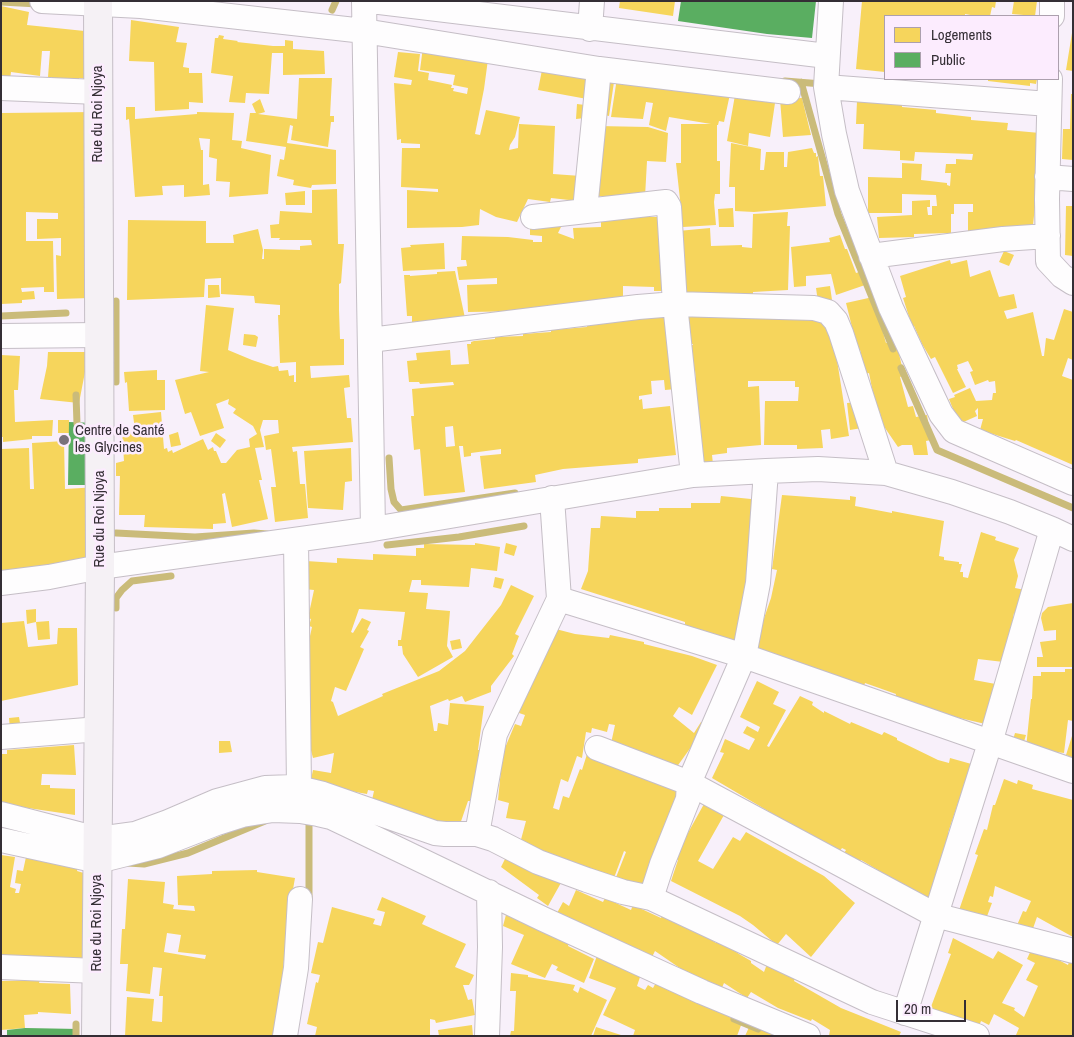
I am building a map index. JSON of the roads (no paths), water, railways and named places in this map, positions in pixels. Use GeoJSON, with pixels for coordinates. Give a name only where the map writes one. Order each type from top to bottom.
{"type":"FeatureCollection","features":[{"type":"Feature","properties":{"kind":"main road","name":"Rue du Roi Njoya"},"geometry":{"type":"LineString","coordinates":[[96,1036],[100,567],[98,2]]}},
{"type":"Feature","properties":{"kind":"street"},"geometry":{"type":"LineString","coordinates":[[42,1],[98,2],[141,6],[364,31],[599,69],[788,92]]}},
{"type":"Feature","properties":{"kind":"street"},"geometry":{"type":"LineString","coordinates":[[364,1],[373,530]]}},
{"type":"Feature","properties":{"kind":"street"},"geometry":{"type":"LineString","coordinates":[[371,1],[590,29],[828,56]]}},
{"type":"Feature","properties":{"kind":"street"},"geometry":{"type":"LineString","coordinates":[[590,29],[592,1]]}},
{"type":"Feature","properties":{"kind":"street"},"geometry":{"type":"LineString","coordinates":[[831,1],[826,87],[834,134],[848,190],[891,308],[941,414],[954,431],[1073,483]]}},
{"type":"Feature","properties":{"kind":"street"},"geometry":{"type":"LineString","coordinates":[[1052,1],[1052,15]]}},
{"type":"Feature","properties":{"kind":"street"},"geometry":{"type":"LineString","coordinates":[[585,210],[599,69]]}},
{"type":"Feature","properties":{"kind":"street"},"geometry":{"type":"LineString","coordinates":[[1050,80],[1047,177],[1048,261],[1062,276],[1073,283]]}},
{"type":"Feature","properties":{"kind":"street"},"geometry":{"type":"LineString","coordinates":[[826,87],[1049,104]]}},
{"type":"Feature","properties":{"kind":"street"},"geometry":{"type":"LineString","coordinates":[[1,88],[98,92]]}},
{"type":"Feature","properties":{"kind":"street"},"geometry":{"type":"LineString","coordinates":[[1047,177],[1073,179]]}},
{"type":"Feature","properties":{"kind":"street"},"geometry":{"type":"LineString","coordinates":[[533,217],[666,202],[669,207],[676,304],[693,474]]}},
{"type":"Feature","properties":{"kind":"street"},"geometry":{"type":"LineString","coordinates":[[871,256],[1003,239],[1048,236]]}},
{"type":"Feature","properties":{"kind":"street"},"geometry":{"type":"LineString","coordinates":[[370,340],[628,308],[676,304],[814,308],[828,312],[836,321],[886,473]]}},
{"type":"Feature","properties":{"kind":"street"},"geometry":{"type":"LineString","coordinates":[[1,336],[99,335]]}},
{"type":"Feature","properties":{"kind":"street"},"geometry":{"type":"LineString","coordinates":[[1,582],[50,577],[100,567],[373,530],[693,474],[818,469],[886,473],[952,492],[1062,534],[990,743],[905,1012]]}},
{"type":"Feature","properties":{"kind":"street"},"geometry":{"type":"LineString","coordinates":[[651,898],[662,864],[688,799],[689,783],[744,656],[758,583],[766,471]]}},
{"type":"Feature","properties":{"kind":"street"},"geometry":{"type":"LineString","coordinates":[[477,834],[495,734],[559,599],[552,498]]}},
{"type":"Feature","properties":{"kind":"street"},"geometry":{"type":"LineString","coordinates":[[296,540],[299,788]]}},
{"type":"Feature","properties":{"kind":"street"},"geometry":{"type":"LineString","coordinates":[[559,599],[744,656],[1073,771]]}},
{"type":"Feature","properties":{"kind":"street"},"geometry":{"type":"LineString","coordinates":[[1,737],[99,729]]}},
{"type":"Feature","properties":{"kind":"street"},"geometry":{"type":"LineString","coordinates":[[597,748],[689,783],[935,915],[1073,951]]}},
{"type":"Feature","properties":{"kind":"street"},"geometry":{"type":"LineString","coordinates":[[1,814],[98,850],[217,801],[265,788],[299,788],[323,794],[435,833],[477,834],[494,839],[538,862],[623,892],[651,898],[872,1002],[977,1036]]}},
{"type":"Feature","properties":{"kind":"street"},"geometry":{"type":"LineString","coordinates":[[1,840],[98,850],[158,846],[242,815],[273,810],[300,810],[331,817],[543,919],[702,992],[808,1036]]}},
{"type":"Feature","properties":{"kind":"street"},"geometry":{"type":"LineString","coordinates":[[487,1036],[490,947],[489,892]]}},
{"type":"Feature","properties":{"kind":"street"},"geometry":{"type":"LineString","coordinates":[[285,1036],[296,968],[300,899]]}},
{"type":"Feature","properties":{"kind":"street"},"geometry":{"type":"LineString","coordinates":[[1,967],[97,971]]}},
{"type":"Feature","properties":{"kind":"waterway"},"geometry":{"type":"LineString","coordinates":[[332,10],[336,1]]}},
{"type":"Feature","properties":{"kind":"waterway"},"geometry":{"type":"LineString","coordinates":[[1,2],[38,4]]}},
{"type":"Feature","properties":{"kind":"waterway"},"geometry":{"type":"LineString","coordinates":[[785,81],[822,84]]}},
{"type":"Feature","properties":{"kind":"waterway"},"geometry":{"type":"LineString","coordinates":[[801,82],[838,214],[893,349]]}},
{"type":"Feature","properties":{"kind":"waterway"},"geometry":{"type":"LineString","coordinates":[[116,301],[116,382]]}},
{"type":"Feature","properties":{"kind":"waterway"},"geometry":{"type":"LineString","coordinates":[[1,316],[66,313]]}},
{"type":"Feature","properties":{"kind":"waterway"},"geometry":{"type":"LineString","coordinates":[[901,368],[937,450],[1073,508]]}},
{"type":"Feature","properties":{"kind":"waterway"},"geometry":{"type":"LineString","coordinates":[[76,395],[77,424]]}},
{"type":"Feature","properties":{"kind":"waterway"},"geometry":{"type":"LineString","coordinates":[[389,458],[391,489],[394,502],[401,510],[515,493]]}},
{"type":"Feature","properties":{"kind":"waterway"},"geometry":{"type":"LineString","coordinates":[[387,545],[459,537],[524,526]]}},
{"type":"Feature","properties":{"kind":"waterway"},"geometry":{"type":"LineString","coordinates":[[116,533],[195,537],[254,533],[267,534]]}},
{"type":"Feature","properties":{"kind":"waterway"},"geometry":{"type":"LineString","coordinates":[[116,608],[116,598],[132,581],[171,576]]}},
{"type":"Feature","properties":{"kind":"waterway"},"geometry":{"type":"LineString","coordinates":[[309,817],[309,899]]}},
{"type":"Feature","properties":{"kind":"waterway"},"geometry":{"type":"LineString","coordinates":[[128,863],[144,864],[188,853],[265,821]]}},
{"type":"Feature","properties":{"kind":"waterway"},"geometry":{"type":"LineString","coordinates":[[734,1019],[758,1029]]}},
{"type":"Feature","properties":{"kind":"waterway"},"geometry":{"type":"LineString","coordinates":[[76,1024],[76,1036]]}},
{"type":"Feature","properties":{"kind":"place","name":"Centre de Santé les Glycines"},"geometry":{"type":"Point","coordinates":[64,440]}}]}
